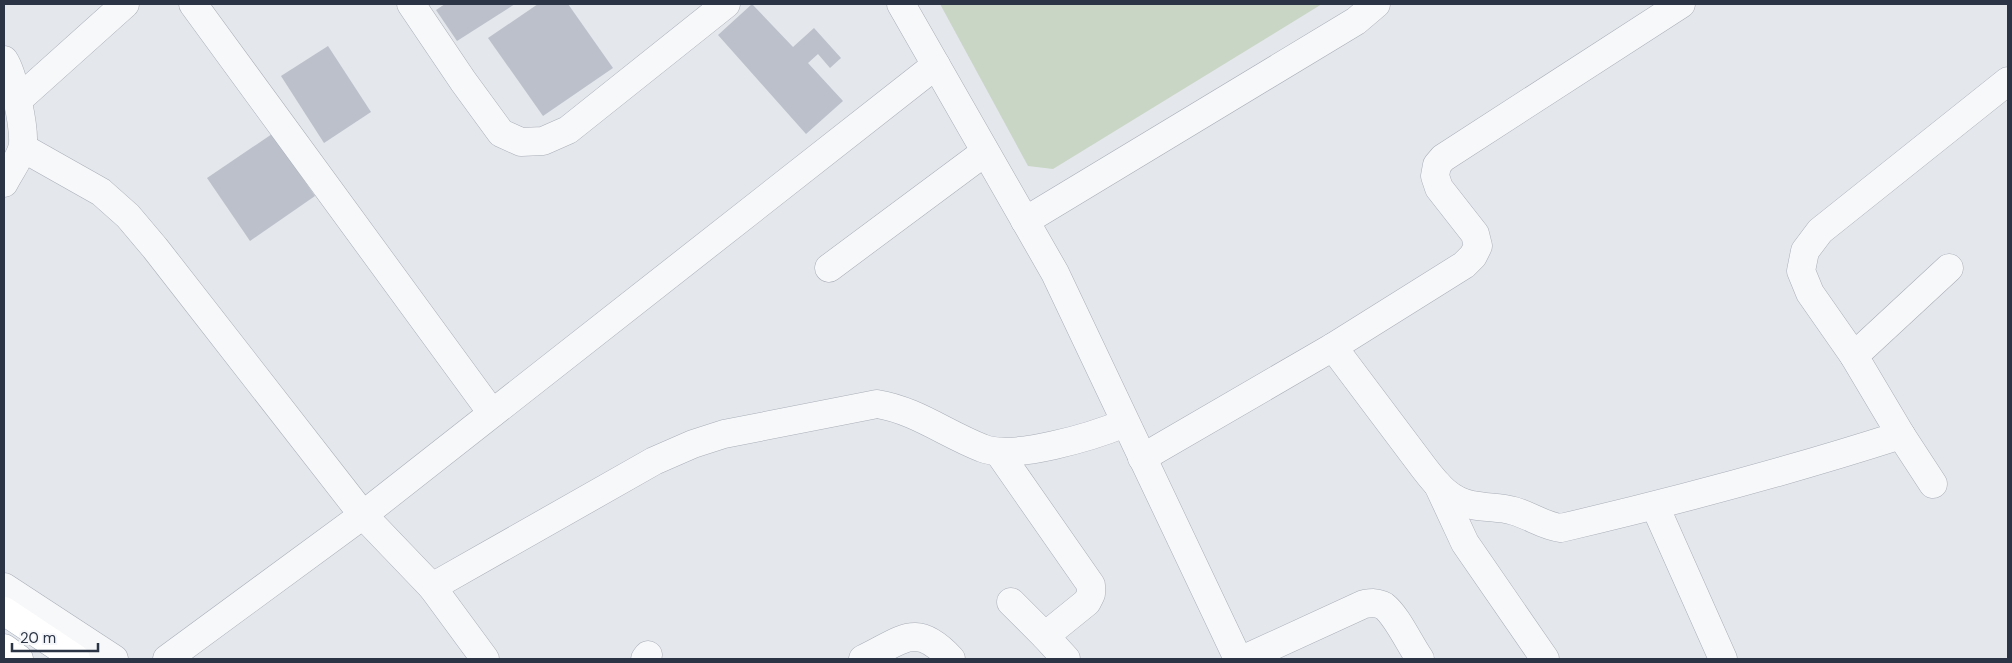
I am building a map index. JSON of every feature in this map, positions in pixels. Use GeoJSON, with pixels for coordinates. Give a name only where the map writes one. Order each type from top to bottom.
{"type":"FeatureCollection","features":[{"type":"Feature","properties":{"kind":"main road"},"geometry":{"type":"LineString","coordinates":[[4,611],[76,659]]}},
{"type":"Feature","properties":{"kind":"main road"},"geometry":{"type":"LineString","coordinates":[[4,648],[19,659]]}},
{"type":"Feature","properties":{"kind":"street"},"geometry":{"type":"LineString","coordinates":[[12,96],[125,4]]}},
{"type":"Feature","properties":{"kind":"street"},"geometry":{"type":"LineString","coordinates":[[193,4],[492,413]]}},
{"type":"Feature","properties":{"kind":"street"},"geometry":{"type":"LineString","coordinates":[[411,4],[501,133],[521,142],[543,141],[568,130],[726,4]]}},
{"type":"Feature","properties":{"kind":"street"},"geometry":{"type":"LineString","coordinates":[[902,4],[1055,273],[1238,659]]}},
{"type":"Feature","properties":{"kind":"street"},"geometry":{"type":"LineString","coordinates":[[1025,222],[1356,21],[1376,4]]}},
{"type":"Feature","properties":{"kind":"street"},"geometry":{"type":"LineString","coordinates":[[1142,458],[1333,347],[1464,265],[1473,256],[1478,246],[1474,234],[1439,188],[1435,176],[1437,165],[1443,158],[1681,4]]}},
{"type":"Feature","properties":{"kind":"street"},"geometry":{"type":"LineString","coordinates":[[4,60],[8,66],[22,148],[4,183]]}},
{"type":"Feature","properties":{"kind":"street"},"geometry":{"type":"LineString","coordinates":[[168,659],[363,515],[936,65]]}},
{"type":"Feature","properties":{"kind":"street"},"geometry":{"type":"LineString","coordinates":[[1933,484],[1854,356],[1810,293],[1801,271],[1805,251],[1820,231],[2008,81]]}},
{"type":"Feature","properties":{"kind":"street"},"geometry":{"type":"LineString","coordinates":[[22,148],[101,192],[128,216],[363,515],[432,588],[485,659]]}},
{"type":"Feature","properties":{"kind":"street"},"geometry":{"type":"LineString","coordinates":[[830,268],[985,152]]}},
{"type":"Feature","properties":{"kind":"street"},"geometry":{"type":"LineString","coordinates":[[1854,356],[1949,268]]}},
{"type":"Feature","properties":{"kind":"street"},"geometry":{"type":"LineString","coordinates":[[1333,347],[1438,485],[1451,497],[1471,505],[1512,510],[1551,527],[1561,528],[1655,506],[1776,473],[1901,435]]}},
{"type":"Feature","properties":{"kind":"street"},"geometry":{"type":"LineString","coordinates":[[432,588],[654,461],[724,434],[877,404],[894,406],[983,449],[999,453],[1012,453],[1082,439],[1126,423]]}},
{"type":"Feature","properties":{"kind":"street"},"geometry":{"type":"LineString","coordinates":[[999,453],[1091,585],[1091,594],[1087,602],[1045,636]]}},
{"type":"Feature","properties":{"kind":"street"},"geometry":{"type":"LineString","coordinates":[[1438,485],[1465,543],[1545,659]]}},
{"type":"Feature","properties":{"kind":"street"},"geometry":{"type":"LineString","coordinates":[[1655,506],[1723,659]]}},
{"type":"Feature","properties":{"kind":"street"},"geometry":{"type":"LineString","coordinates":[[4,586],[114,659]]}},
{"type":"Feature","properties":{"kind":"street"},"geometry":{"type":"LineString","coordinates":[[1011,602],[1066,659]]}},
{"type":"Feature","properties":{"kind":"street"},"geometry":{"type":"LineString","coordinates":[[1244,659],[1364,604],[1374,602],[1383,606],[1390,613],[1420,659]]}},
{"type":"Feature","properties":{"kind":"street"},"geometry":{"type":"LineString","coordinates":[[863,659],[911,636],[936,644],[951,659]]}},
{"type":"Feature","properties":{"kind":"green space"},"geometry":{"type":"Polygon","coordinates":[[[940,4],[1322,4],[1053,169],[1028,166],[940,4]]]}},
{"type":"Feature","properties":{"kind":"building"},"geometry":{"type":"Polygon","coordinates":[[[445,4],[515,4],[457,41],[436,10],[445,4]]]}},
{"type":"Feature","properties":{"kind":"building"},"geometry":{"type":"Polygon","coordinates":[[[538,4],[568,4],[613,68],[543,116],[488,38],[538,4]]]}},
{"type":"Feature","properties":{"kind":"building"},"geometry":{"type":"Polygon","coordinates":[[[752,4],[793,47],[814,28],[841,58],[830,68],[818,54],[808,63],[843,101],[806,134],[718,35],[752,4]]]}},
{"type":"Feature","properties":{"kind":"building"},"geometry":{"type":"Polygon","coordinates":[[[328,46],[371,112],[324,143],[281,76],[328,46]]]}},
{"type":"Feature","properties":{"kind":"building"},"geometry":{"type":"Polygon","coordinates":[[[272,134],[315,196],[250,241],[207,178],[272,134]]]}}]}
